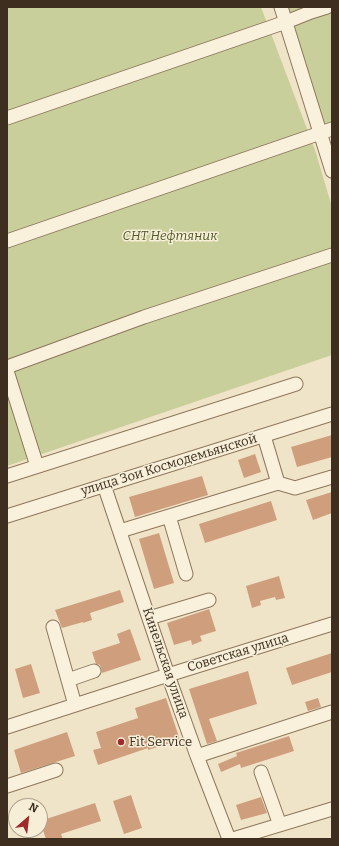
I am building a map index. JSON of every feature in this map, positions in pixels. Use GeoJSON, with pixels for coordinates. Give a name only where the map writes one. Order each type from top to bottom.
{"type":"FeatureCollection","features":[{"type":"Feature","properties":{"kind":"street"},"geometry":{"type":"LineString","coordinates":[[281,7],[326,131],[332,171]]}},
{"type":"Feature","properties":{"kind":"street"},"geometry":{"type":"LineString","coordinates":[[7,118],[327,7]]}},
{"type":"Feature","properties":{"kind":"street"},"geometry":{"type":"LineString","coordinates":[[7,241],[326,131]]}},
{"type":"Feature","properties":{"kind":"street"},"geometry":{"type":"LineString","coordinates":[[7,367],[144,317],[332,255]]}},
{"type":"Feature","properties":{"kind":"street"},"geometry":{"type":"LineString","coordinates":[[7,371],[37,466]]}},
{"type":"Feature","properties":{"kind":"street"},"geometry":{"type":"LineString","coordinates":[[7,476],[296,384]]}},
{"type":"Feature","properties":{"kind":"street","name":"улица Зои Космодемьянской"},"geometry":{"type":"LineString","coordinates":[[7,516],[332,414]]}},
{"type":"Feature","properties":{"kind":"street"},"geometry":{"type":"LineString","coordinates":[[264,436],[278,483]]}},
{"type":"Feature","properties":{"kind":"street"},"geometry":{"type":"LineString","coordinates":[[120,530],[278,483],[295,488],[332,477]]}},
{"type":"Feature","properties":{"kind":"street","name":"Кинельская улица"},"geometry":{"type":"LineString","coordinates":[[104,485],[168,675],[229,839]]}},
{"type":"Feature","properties":{"kind":"street"},"geometry":{"type":"LineString","coordinates":[[169,516],[186,574]]}},
{"type":"Feature","properties":{"kind":"street"},"geometry":{"type":"LineString","coordinates":[[149,618],[209,600]]}},
{"type":"Feature","properties":{"kind":"street","name":"Советская улица"},"geometry":{"type":"LineString","coordinates":[[7,728],[168,675],[332,624]]}},
{"type":"Feature","properties":{"kind":"street"},"geometry":{"type":"LineString","coordinates":[[52,627],[75,705]]}},
{"type":"Feature","properties":{"kind":"street"},"geometry":{"type":"LineString","coordinates":[[68,680],[94,671]]}},
{"type":"Feature","properties":{"kind":"street"},"geometry":{"type":"LineString","coordinates":[[197,756],[332,712]]}},
{"type":"Feature","properties":{"kind":"street"},"geometry":{"type":"LineString","coordinates":[[7,786],[56,770]]}},
{"type":"Feature","properties":{"kind":"street"},"geometry":{"type":"LineString","coordinates":[[261,772],[280,825]]}},
{"type":"Feature","properties":{"kind":"street"},"geometry":{"type":"LineString","coordinates":[[233,839],[332,809]]}},
{"type":"Feature","properties":{"kind":"green space","name":"СНТ Нефтяник"},"geometry":{"type":"Polygon","coordinates":[[[7,7],[261,7],[315,150],[332,207],[332,355],[7,466],[7,7]]]}},
{"type":"Feature","properties":{"kind":"green space"},"geometry":{"type":"Polygon","coordinates":[[[288,7],[332,7],[332,137],[324,123],[288,7]]]}},
{"type":"Feature","properties":{"kind":"building"},"geometry":{"type":"Polygon","coordinates":[[[332,435],[332,457],[297,467],[291,447],[332,435]]]}},
{"type":"Feature","properties":{"kind":"building"},"geometry":{"type":"Polygon","coordinates":[[[255,454],[261,472],[244,478],[238,460],[255,454]]]}},
{"type":"Feature","properties":{"kind":"building"},"geometry":{"type":"Polygon","coordinates":[[[202,476],[208,495],[135,517],[129,497],[202,476]]]}},
{"type":"Feature","properties":{"kind":"building"},"geometry":{"type":"Polygon","coordinates":[[[332,492],[332,513],[313,520],[306,500],[332,492]]]}},
{"type":"Feature","properties":{"kind":"building"},"geometry":{"type":"Polygon","coordinates":[[[271,501],[277,520],[205,543],[199,524],[271,501]]]}},
{"type":"Feature","properties":{"kind":"building"},"geometry":{"type":"Polygon","coordinates":[[[159,533],[174,583],[154,589],[139,539],[159,533]]]}},
{"type":"Feature","properties":{"kind":"building"},"geometry":{"type":"Polygon","coordinates":[[[279,576],[285,598],[276,600],[275,597],[260,601],[261,605],[252,608],[246,586],[279,576]]]}},
{"type":"Feature","properties":{"kind":"building"},"geometry":{"type":"Polygon","coordinates":[[[120,590],[124,602],[90,613],[92,620],[62,628],[55,610],[120,590]]]}},
{"type":"Feature","properties":{"kind":"building"},"geometry":{"type":"Polygon","coordinates":[[[209,609],[216,631],[200,636],[202,641],[192,645],[191,640],[174,645],[167,623],[209,609]]]}},
{"type":"Feature","properties":{"kind":"building"},"geometry":{"type":"Polygon","coordinates":[[[130,629],[141,660],[102,673],[100,665],[96,664],[92,652],[120,643],[117,634],[130,629]]]}},
{"type":"Feature","properties":{"kind":"building"},"geometry":{"type":"Polygon","coordinates":[[[332,653],[332,672],[292,685],[286,668],[332,653]]]}},
{"type":"Feature","properties":{"kind":"building"},"geometry":{"type":"Polygon","coordinates":[[[31,664],[40,693],[23,698],[15,669],[31,664]]]}},
{"type":"Feature","properties":{"kind":"building"},"geometry":{"type":"Polygon","coordinates":[[[248,671],[257,704],[209,719],[217,741],[207,744],[189,689],[248,671]]]}},
{"type":"Feature","properties":{"kind":"building"},"geometry":{"type":"Polygon","coordinates":[[[166,698],[180,740],[148,750],[148,748],[98,765],[93,750],[101,748],[96,732],[138,718],[135,708],[166,698]]]}},
{"type":"Feature","properties":{"kind":"building"},"geometry":{"type":"Polygon","coordinates":[[[318,698],[321,707],[308,711],[305,702],[318,698]]]}},
{"type":"Feature","properties":{"kind":"building"},"geometry":{"type":"Polygon","coordinates":[[[67,732],[75,756],[21,773],[14,750],[67,732]]]}},
{"type":"Feature","properties":{"kind":"building"},"geometry":{"type":"Polygon","coordinates":[[[289,736],[294,751],[241,768],[240,764],[221,772],[218,764],[237,756],[236,753],[289,736]]]}},
{"type":"Feature","properties":{"kind":"building"},"geometry":{"type":"Polygon","coordinates":[[[131,795],[142,828],[124,834],[113,801],[131,795]]]}},
{"type":"Feature","properties":{"kind":"building"},"geometry":{"type":"Polygon","coordinates":[[[261,797],[267,813],[241,820],[236,805],[261,797]]]}},
{"type":"Feature","properties":{"kind":"building"},"geometry":{"type":"Polygon","coordinates":[[[95,803],[101,821],[61,834],[63,839],[46,839],[48,838],[48,818],[95,803]]]}},
{"type":"Feature","properties":{"kind":"place","name":"Fit Service"},"geometry":{"type":"Point","coordinates":[121,742]}}]}
